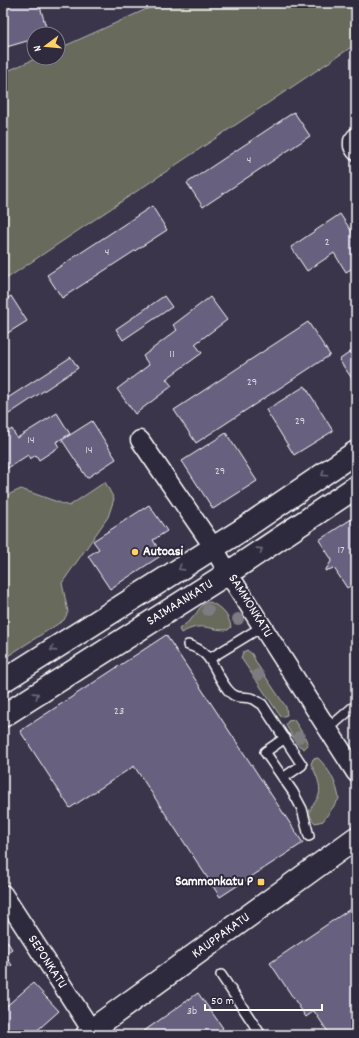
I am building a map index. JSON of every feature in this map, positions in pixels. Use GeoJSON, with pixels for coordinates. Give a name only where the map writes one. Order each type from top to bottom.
{"type":"FeatureCollection","features":[{"type":"Feature","properties":{"kind":"main road","name":"SAIMAANKATU"},"geometry":{"type":"LineString","coordinates":[[3,681],[214,548],[356,452]]}},
{"type":"Feature","properties":{"kind":"main road","name":"SAIMAANKATU"},"geometry":{"type":"LineString","coordinates":[[3,716],[228,573],[356,487]]}},
{"type":"Feature","properties":{"kind":"main road","name":"KAUPPAKATU"},"geometry":{"type":"LineString","coordinates":[[97,1031],[356,838]]}},
{"type":"Feature","properties":{"kind":"street"},"geometry":{"type":"LineString","coordinates":[[356,137],[353,141],[353,146],[356,151]]}},
{"type":"Feature","properties":{"kind":"street","name":"SAMMONKATU"},"geometry":{"type":"LineString","coordinates":[[140,440],[214,548],[228,573],[356,773]]}},
{"type":"Feature","properties":{"kind":"street","name":"SEPONKATU"},"geometry":{"type":"LineString","coordinates":[[3,894],[97,1031]]}},
{"type":"Feature","properties":{"kind":"lane"},"geometry":{"type":"LineString","coordinates":[[209,659],[263,626]]}},
{"type":"Feature","properties":{"kind":"lane"},"geometry":{"type":"LineString","coordinates":[[188,645],[198,648],[209,659],[228,690],[235,697],[254,699],[262,704],[302,765],[283,778]]}},
{"type":"Feature","properties":{"kind":"lane"},"geometry":{"type":"LineString","coordinates":[[328,729],[352,708]]}},
{"type":"Feature","properties":{"kind":"lane"},"geometry":{"type":"LineString","coordinates":[[285,738],[265,752],[294,792],[302,809],[309,836]]}},
{"type":"Feature","properties":{"kind":"lane"},"geometry":{"type":"LineString","coordinates":[[221,975],[261,1035]]}},
{"type":"Feature","properties":{"kind":"green space"},"geometry":{"type":"Polygon","coordinates":[[[160,3],[356,3],[356,44],[3,281],[3,73],[26,63],[26,66],[66,66],[66,45],[160,3]]]}},
{"type":"Feature","properties":{"kind":"green space"},"geometry":{"type":"Polygon","coordinates":[[[105,482],[114,499],[108,517],[62,583],[68,612],[64,620],[3,659],[3,497],[21,489],[69,506],[105,482]]]}},
{"type":"Feature","properties":{"kind":"green space"},"geometry":{"type":"Polygon","coordinates":[[[210,602],[218,606],[224,612],[231,627],[228,630],[221,630],[195,627],[181,633],[179,629],[192,618],[202,605],[210,602]]]}},
{"type":"Feature","properties":{"kind":"green space"},"geometry":{"type":"Polygon","coordinates":[[[247,650],[252,654],[286,707],[287,715],[281,717],[241,658],[243,652],[247,650]]]}},
{"type":"Feature","properties":{"kind":"green space"},"geometry":{"type":"Polygon","coordinates":[[[294,720],[305,737],[308,745],[304,749],[297,744],[286,725],[288,721],[294,720]]]}},
{"type":"Feature","properties":{"kind":"green space"},"geometry":{"type":"Polygon","coordinates":[[[318,758],[332,777],[339,799],[323,821],[315,823],[310,815],[310,812],[319,795],[320,787],[311,764],[313,759],[318,758]]]}},
{"type":"Feature","properties":{"kind":"building"},"geometry":{"type":"Polygon","coordinates":[[[39,3],[46,26],[26,26],[26,41],[3,48],[3,4],[39,3]]]}},
{"type":"Feature","properties":{"kind":"building"},"geometry":{"type":"Polygon","coordinates":[[[294,112],[310,136],[203,207],[187,183],[294,112]]]}},
{"type":"Feature","properties":{"kind":"building"},"geometry":{"type":"Polygon","coordinates":[[[152,206],[167,230],[62,298],[47,275],[152,206]]]}},
{"type":"Feature","properties":{"kind":"building"},"geometry":{"type":"Polygon","coordinates":[[[340,214],[356,238],[356,266],[346,272],[334,253],[307,271],[291,247],[340,214]]]}},
{"type":"Feature","properties":{"kind":"building"},"geometry":{"type":"Polygon","coordinates":[[[11,296],[27,321],[3,336],[3,301],[11,296]]]}},
{"type":"Feature","properties":{"kind":"building"},"geometry":{"type":"Polygon","coordinates":[[[164,296],[172,307],[123,340],[116,329],[164,296]]]}},
{"type":"Feature","properties":{"kind":"building"},"geometry":{"type":"Polygon","coordinates":[[[210,297],[227,320],[195,344],[202,353],[166,379],[172,386],[135,414],[117,389],[149,365],[143,356],[177,330],[173,325],[210,297]]]}},
{"type":"Feature","properties":{"kind":"building"},"geometry":{"type":"Polygon","coordinates":[[[308,322],[330,355],[196,443],[174,410],[308,322]]]}},
{"type":"Feature","properties":{"kind":"building"},"geometry":{"type":"Polygon","coordinates":[[[356,348],[356,384],[339,360],[356,348]]]}},
{"type":"Feature","properties":{"kind":"building"},"geometry":{"type":"Polygon","coordinates":[[[71,357],[78,368],[3,418],[3,401],[71,357]]]}},
{"type":"Feature","properties":{"kind":"building"},"geometry":{"type":"Polygon","coordinates":[[[305,386],[333,431],[294,455],[266,410],[305,386]]]}},
{"type":"Feature","properties":{"kind":"building"},"geometry":{"type":"Polygon","coordinates":[[[57,413],[70,434],[56,442],[59,447],[39,460],[36,455],[30,459],[28,455],[3,471],[3,435],[12,429],[17,438],[57,413]]]}},
{"type":"Feature","properties":{"kind":"building"},"geometry":{"type":"Polygon","coordinates":[[[92,421],[116,459],[87,478],[62,440],[92,421]]]}},
{"type":"Feature","properties":{"kind":"building"},"geometry":{"type":"Polygon","coordinates":[[[226,433],[257,481],[213,509],[182,461],[226,433]]]}},
{"type":"Feature","properties":{"kind":"building"},"geometry":{"type":"Polygon","coordinates":[[[149,505],[167,531],[153,540],[162,555],[110,589],[88,556],[99,549],[93,541],[149,505]]]}},
{"type":"Feature","properties":{"kind":"building"},"geometry":{"type":"Polygon","coordinates":[[[356,516],[356,582],[347,588],[334,568],[325,571],[332,560],[319,540],[356,516]]]}},
{"type":"Feature","properties":{"kind":"building"},"geometry":{"type":"Polygon","coordinates":[[[166,635],[303,843],[220,897],[134,766],[70,808],[20,731],[166,635]]]}},
{"type":"Feature","properties":{"kind":"building"},"geometry":{"type":"Polygon","coordinates":[[[356,905],[356,1035],[330,1035],[314,1011],[306,1017],[270,963],[356,905]]]}},
{"type":"Feature","properties":{"kind":"building"},"geometry":{"type":"Polygon","coordinates":[[[3,935],[12,949],[4,955],[12,965],[3,972],[3,935]]]}},
{"type":"Feature","properties":{"kind":"building"},"geometry":{"type":"Polygon","coordinates":[[[33,983],[59,1011],[32,1035],[3,1035],[3,1009],[33,983]]]}},
{"type":"Feature","properties":{"kind":"building"},"geometry":{"type":"Polygon","coordinates":[[[198,993],[223,1028],[214,1035],[147,1035],[144,1031],[198,993]]]}},
{"type":"Feature","properties":{"kind":"place","name":"Autoasi"},"geometry":{"type":"Point","coordinates":[135,552]}},
{"type":"Feature","properties":{"kind":"place","name":"Sammonkatu P"},"geometry":{"type":"Point","coordinates":[261,882]}}]}
